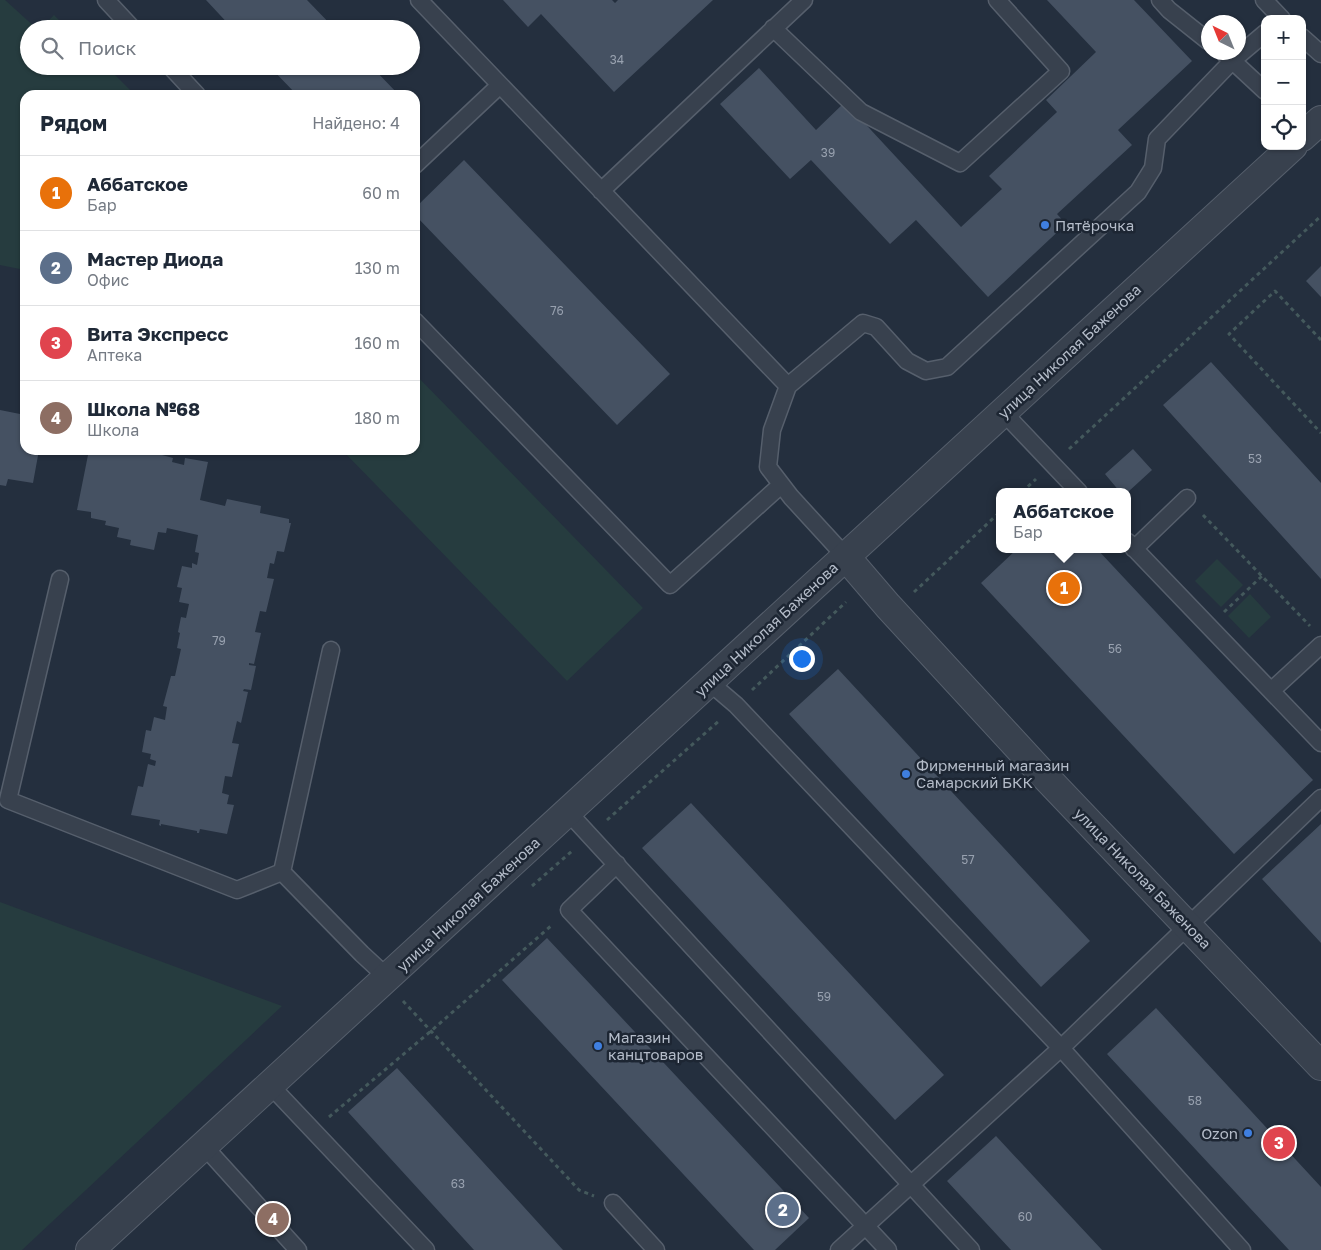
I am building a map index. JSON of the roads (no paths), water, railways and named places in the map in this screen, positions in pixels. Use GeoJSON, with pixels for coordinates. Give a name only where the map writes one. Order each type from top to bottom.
{"type":"FeatureCollection","features":[{"type":"Feature","properties":{"kind":"street","name":"улица Николая Баженова"},"geometry":{"type":"LineString","coordinates":[[90,1250],[1287,150]]}},
{"type":"Feature","properties":{"kind":"street","name":"улица Николая Баженова"},"geometry":{"type":"LineString","coordinates":[[846,557],[1039,770],[1189,925],[1321,1066]]}},
{"type":"Feature","properties":{"kind":"lane"},"geometry":{"type":"LineString","coordinates":[[106,0],[125,20]]}},
{"type":"Feature","properties":{"kind":"lane"},"geometry":{"type":"LineString","coordinates":[[418,0],[788,386]]}},
{"type":"Feature","properties":{"kind":"lane"},"geometry":{"type":"LineString","coordinates":[[601,191],[804,0]]}},
{"type":"Feature","properties":{"kind":"lane"},"geometry":{"type":"LineString","coordinates":[[773,28],[861,112],[960,163],[1061,71],[997,0]]}},
{"type":"Feature","properties":{"kind":"lane"},"geometry":{"type":"LineString","coordinates":[[1160,0],[1169,10],[1201,35]]}},
{"type":"Feature","properties":{"kind":"lane"},"geometry":{"type":"LineString","coordinates":[[1268,1],[1279,15]]}},
{"type":"Feature","properties":{"kind":"lane"},"geometry":{"type":"LineString","coordinates":[[1246,45],[1261,35]]}},
{"type":"Feature","properties":{"kind":"lane"},"geometry":{"type":"LineString","coordinates":[[1306,41],[1321,54]]}},
{"type":"Feature","properties":{"kind":"lane"},"geometry":{"type":"LineString","coordinates":[[846,557],[791,497],[768,467],[772,430],[788,386],[863,324],[876,327],[907,361],[926,371],[947,367],[1138,192],[1153,168],[1157,139],[1225,60]]}},
{"type":"Feature","properties":{"kind":"lane"},"geometry":{"type":"LineString","coordinates":[[1232,60],[1261,87]]}},
{"type":"Feature","properties":{"kind":"lane"},"geometry":{"type":"LineString","coordinates":[[178,75],[192,90]]}},
{"type":"Feature","properties":{"kind":"lane"},"geometry":{"type":"LineString","coordinates":[[420,160],[500,85]]}},
{"type":"Feature","properties":{"kind":"lane"},"geometry":{"type":"LineString","coordinates":[[420,326],[670,585],[782,485]]}},
{"type":"Feature","properties":{"kind":"lane"},"geometry":{"type":"LineString","coordinates":[[1003,412],[1075,488]]}},
{"type":"Feature","properties":{"kind":"lane"},"geometry":{"type":"LineString","coordinates":[[1188,498],[1131,546],[1321,743]]}},
{"type":"Feature","properties":{"kind":"lane"},"geometry":{"type":"LineString","coordinates":[[60,579],[8,800],[237,890],[282,872]]}},
{"type":"Feature","properties":{"kind":"lane"},"geometry":{"type":"LineString","coordinates":[[1271,692],[1318,638]]}},
{"type":"Feature","properties":{"kind":"lane"},"geometry":{"type":"LineString","coordinates":[[282,872],[331,650]]}},
{"type":"Feature","properties":{"kind":"lane"},"geometry":{"type":"LineString","coordinates":[[710,682],[736,705],[1062,1048],[1242,1250]]}},
{"type":"Feature","properties":{"kind":"lane"},"geometry":{"type":"LineString","coordinates":[[839,1250],[1062,1048],[1321,798]]}},
{"type":"Feature","properties":{"kind":"lane"},"geometry":{"type":"LineString","coordinates":[[568,812],[971,1250]]}},
{"type":"Feature","properties":{"kind":"lane"},"geometry":{"type":"LineString","coordinates":[[617,864],[569,910],[888,1250]]}},
{"type":"Feature","properties":{"kind":"lane"},"geometry":{"type":"LineString","coordinates":[[282,872],[388,978]]}},
{"type":"Feature","properties":{"kind":"lane"},"geometry":{"type":"LineString","coordinates":[[270,1085],[426,1250]]}},
{"type":"Feature","properties":{"kind":"lane"},"geometry":{"type":"LineString","coordinates":[[204,1146],[296,1249]]}},
{"type":"Feature","properties":{"kind":"lane"},"geometry":{"type":"LineString","coordinates":[[613,1203],[656,1250]]}},
{"type":"Feature","properties":{"kind":"place","name":"Пятёрочка"},"geometry":{"type":"Point","coordinates":[1045,225]}},
{"type":"Feature","properties":{"kind":"place","name":"Аббатское"},"geometry":{"type":"Point","coordinates":[1064,588]}},
{"type":"Feature","properties":{"kind":"place","name":"Фирменный магазин Самарский БКК"},"geometry":{"type":"Point","coordinates":[906,774]}},
{"type":"Feature","properties":{"kind":"place","name":"Магазин канцтоваров"},"geometry":{"type":"Point","coordinates":[598,1046]}},
{"type":"Feature","properties":{"kind":"place","name":"Ozon"},"geometry":{"type":"Point","coordinates":[1248,1133]}},
{"type":"Feature","properties":{"kind":"place","name":"Вита Экспресс"},"geometry":{"type":"Point","coordinates":[1279,1143]}},
{"type":"Feature","properties":{"kind":"place","name":"Мастер Диода"},"geometry":{"type":"Point","coordinates":[783,1210]}},
{"type":"Feature","properties":{"kind":"place","name":"Школа №68"},"geometry":{"type":"Point","coordinates":[273,1219]}}]}
